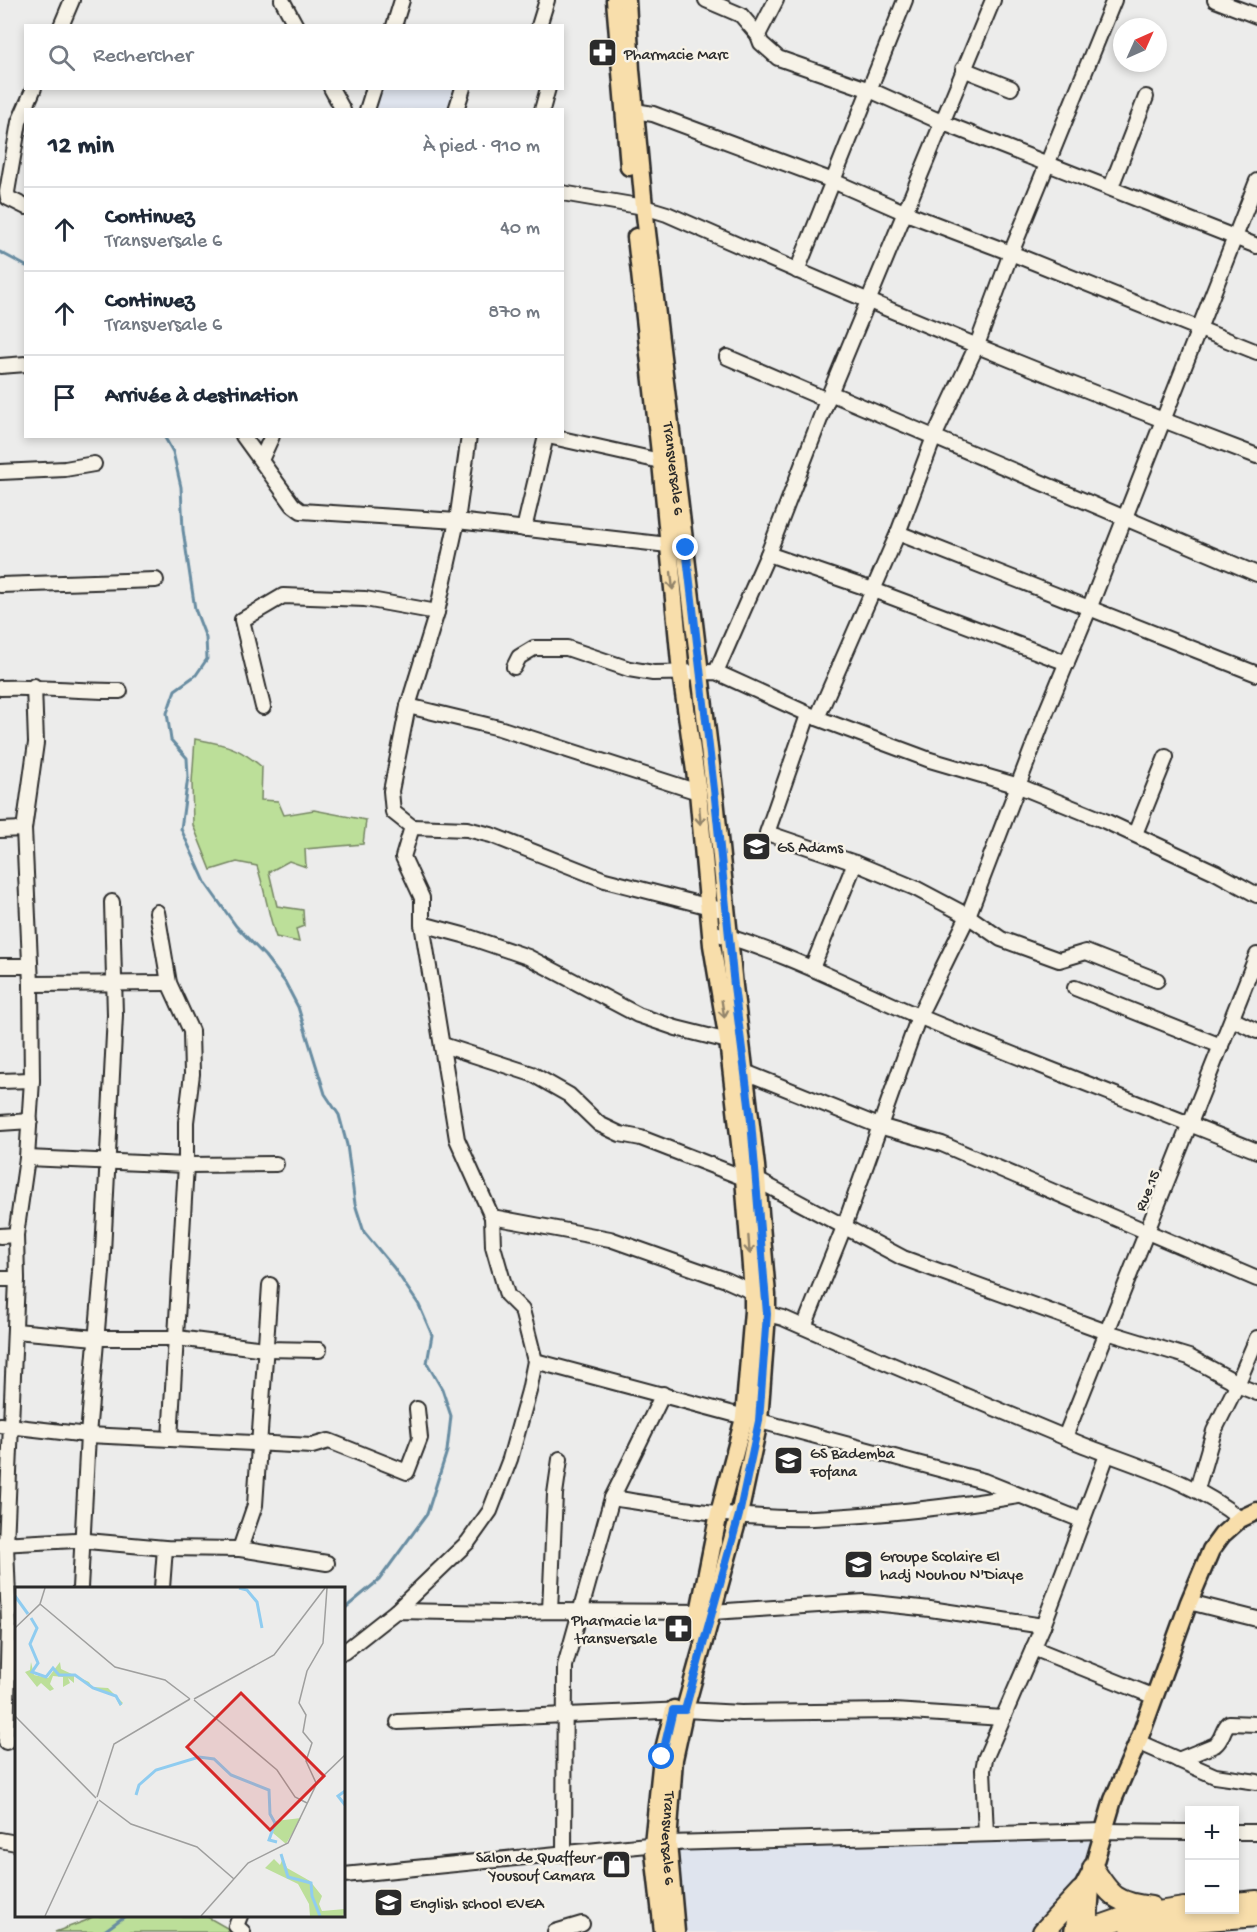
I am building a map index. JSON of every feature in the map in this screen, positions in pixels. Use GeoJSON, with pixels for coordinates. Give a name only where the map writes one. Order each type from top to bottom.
{"type":"FeatureCollection","features":[{"type":"Feature","properties":{"kind":"highway"},"geometry":{"type":"LineString","coordinates":[[1093,1868],[1113,1897],[1130,1904],[1180,1909]]}},
{"type":"Feature","properties":{"kind":"highway"},"geometry":{"type":"LineString","coordinates":[[1043,1932],[1081,1891]]}},
{"type":"Feature","properties":{"kind":"highway"},"geometry":{"type":"LineString","coordinates":[[1239,1903],[1257,1902]]}},
{"type":"Feature","properties":{"kind":"highway"},"geometry":{"type":"LineString","coordinates":[[1083,1932],[1126,1917],[1180,1909]]}},
{"type":"Feature","properties":{"kind":"highway"},"geometry":{"type":"LineString","coordinates":[[1131,1932],[1170,1923],[1257,1916]]}},
{"type":"Feature","properties":{"kind":"main road","name":"Transversale 6"},"geometry":{"type":"LineString","coordinates":[[615,0],[668,463],[708,671],[729,937],[745,1072],[751,1179],[752,1420],[719,1513],[706,1612]]}},
{"type":"Feature","properties":{"kind":"main road","name":"Transversale 6"},"geometry":{"type":"LineString","coordinates":[[627,0],[635,111],[638,206]]}},
{"type":"Feature","properties":{"kind":"main road","name":"Transversale 6"},"geometry":{"type":"LineString","coordinates":[[663,1932],[661,1843],[679,1710],[706,1612],[739,1515],[767,1314],[751,1179],[711,932],[698,792],[681,674],[668,545],[668,463]]}},
{"type":"Feature","properties":{"kind":"main road"},"geometry":{"type":"LineString","coordinates":[[1083,1932],[1093,1868],[1113,1800],[1138,1743],[1211,1550],[1222,1535],[1240,1519],[1257,1511]]}},
{"type":"Feature","properties":{"kind":"main road","name":"Transversale 6"},"geometry":{"type":"LineString","coordinates":[[661,1843],[676,1932]]}},
{"type":"Feature","properties":{"kind":"main road"},"geometry":{"type":"LineString","coordinates":[[1083,1932],[1081,1891],[1093,1868]]}},
{"type":"Feature","properties":{"kind":"street"},"geometry":{"type":"LineString","coordinates":[[62,24],[72,0]]}},
{"type":"Feature","properties":{"kind":"street"},"geometry":{"type":"LineString","coordinates":[[282,0],[295,24]]}},
{"type":"Feature","properties":{"kind":"street"},"geometry":{"type":"LineString","coordinates":[[399,24],[402,0]]}},
{"type":"Feature","properties":{"kind":"street"},"geometry":{"type":"LineString","coordinates":[[540,24],[548,0]]}},
{"type":"Feature","properties":{"kind":"street"},"geometry":{"type":"LineString","coordinates":[[706,0],[741,15],[758,35],[761,43],[778,58],[870,90],[941,122],[1257,246]]}},
{"type":"Feature","properties":{"kind":"street"},"geometry":{"type":"LineString","coordinates":[[758,35],[776,0]]}},
{"type":"Feature","properties":{"kind":"street"},"geometry":{"type":"LineString","coordinates":[[797,271],[905,0]]}},
{"type":"Feature","properties":{"kind":"street"},"geometry":{"type":"LineString","coordinates":[[708,671],[768,554],[829,396],[993,0]]}},
{"type":"Feature","properties":{"kind":"street"},"geometry":{"type":"LineString","coordinates":[[1114,0],[1011,253],[977,345],[934,437],[898,533],[873,590],[813,716],[767,833],[855,863],[915,888],[968,916],[1001,939],[1059,960],[1086,952],[1157,980]]}},
{"type":"Feature","properties":{"kind":"street"},"geometry":{"type":"LineString","coordinates":[[1215,0],[1257,16]]}},
{"type":"Feature","properties":{"kind":"street"},"geometry":{"type":"LineString","coordinates":[[963,69],[1011,88]]}},
{"type":"Feature","properties":{"kind":"street"},"geometry":{"type":"LineString","coordinates":[[25,108],[33,90]]}},
{"type":"Feature","properties":{"kind":"street"},"geometry":{"type":"LineString","coordinates":[[332,90],[342,108]]}},
{"type":"Feature","properties":{"kind":"street"},"geometry":{"type":"LineString","coordinates":[[368,108],[373,90]]}},
{"type":"Feature","properties":{"kind":"street"},"geometry":{"type":"LineString","coordinates":[[457,108],[462,90]]}},
{"type":"Feature","properties":{"kind":"street"},"geometry":{"type":"LineString","coordinates":[[543,108],[547,90]]}},
{"type":"Feature","properties":{"kind":"street"},"geometry":{"type":"LineString","coordinates":[[1111,187],[1146,97]]}},
{"type":"Feature","properties":{"kind":"street"},"geometry":{"type":"LineString","coordinates":[[24,111],[19,122],[7,192],[8,198],[24,206]]}},
{"type":"Feature","properties":{"kind":"street"},"geometry":{"type":"LineString","coordinates":[[635,111],[653,114],[833,180],[906,213],[1257,352]]}},
{"type":"Feature","properties":{"kind":"street"},"geometry":{"type":"LineString","coordinates":[[804,1327],[844,1227],[918,1016],[968,916],[1047,710],[1257,181]]}},
{"type":"Feature","properties":{"kind":"street"},"geometry":{"type":"LineString","coordinates":[[564,193],[638,206],[667,214],[869,301],[1163,421],[1257,456]]}},
{"type":"Feature","properties":{"kind":"street"},"geometry":{"type":"LineString","coordinates":[[727,357],[934,437],[1257,574]]}},
{"type":"Feature","properties":{"kind":"street"},"geometry":{"type":"LineString","coordinates":[[0,366],[24,364]]}},
{"type":"Feature","properties":{"kind":"street"},"geometry":{"type":"LineString","coordinates":[[244,438],[293,505],[301,511],[457,521],[668,545]]}},
{"type":"Feature","properties":{"kind":"street"},"geometry":{"type":"LineString","coordinates":[[261,460],[271,438]]}},
{"type":"Feature","properties":{"kind":"street"},"geometry":{"type":"LineString","coordinates":[[469,438],[457,521],[437,612],[408,706],[391,791],[393,812],[412,827],[467,829],[491,835],[605,880],[727,911]]}},
{"type":"Feature","properties":{"kind":"street"},"geometry":{"type":"LineString","coordinates":[[524,529],[547,438]]}},
{"type":"Feature","properties":{"kind":"street"},"geometry":{"type":"LineString","coordinates":[[556,438],[668,463]]}},
{"type":"Feature","properties":{"kind":"street"},"geometry":{"type":"LineString","coordinates":[[0,472],[65,469],[94,464]]}},
{"type":"Feature","properties":{"kind":"street"},"geometry":{"type":"LineString","coordinates":[[898,533],[1257,674]]}},
{"type":"Feature","properties":{"kind":"street"},"geometry":{"type":"LineString","coordinates":[[768,554],[873,590],[1067,663]]}},
{"type":"Feature","properties":{"kind":"street"},"geometry":{"type":"LineString","coordinates":[[0,585],[156,580]]}},
{"type":"Feature","properties":{"kind":"street"},"geometry":{"type":"LineString","coordinates":[[263,706],[242,620],[283,596],[365,599],[437,612]]}},
{"type":"Feature","properties":{"kind":"street"},"geometry":{"type":"LineString","coordinates":[[514,667],[519,657],[534,648],[567,648],[629,669],[653,673],[681,674],[708,671],[813,716],[930,760],[1019,786],[1135,834],[1257,895]]}},
{"type":"Feature","properties":{"kind":"street"},"geometry":{"type":"LineString","coordinates":[[0,688],[34,686],[120,691]]}},
{"type":"Feature","properties":{"kind":"street"},"geometry":{"type":"LineString","coordinates":[[6,1742],[3,1545],[6,1425],[15,1331],[16,1235],[27,1158],[32,1080],[31,984],[24,829],[36,743],[34,686]]}},
{"type":"Feature","properties":{"kind":"street"},"geometry":{"type":"LineString","coordinates":[[408,706],[499,728],[698,792]]}},
{"type":"Feature","properties":{"kind":"street"},"geometry":{"type":"LineString","coordinates":[[1135,834],[1166,757]]}},
{"type":"Feature","properties":{"kind":"street"},"geometry":{"type":"LineString","coordinates":[[345,1651],[396,1611],[468,1542],[490,1511],[510,1459],[535,1361],[522,1310],[507,1295],[493,1246],[492,1217],[457,1139],[422,924],[422,898],[404,857],[412,827]]}},
{"type":"Feature","properties":{"kind":"street"},"geometry":{"type":"LineString","coordinates":[[0,830],[24,829]]}},
{"type":"Feature","properties":{"kind":"street"},"geometry":{"type":"LineString","coordinates":[[812,968],[855,863]]}},
{"type":"Feature","properties":{"kind":"street"},"geometry":{"type":"LineString","coordinates":[[80,1587],[88,1436],[108,1163],[115,1015],[112,902]]}},
{"type":"Feature","properties":{"kind":"street"},"geometry":{"type":"LineString","coordinates":[[157,912],[169,983],[191,1031],[192,1074],[186,1122],[186,1165],[170,1439]]}},
{"type":"Feature","properties":{"kind":"street"},"geometry":{"type":"LineString","coordinates":[[422,924],[528,957],[638,1015],[676,1028],[728,1041]]}},
{"type":"Feature","properties":{"kind":"street"},"geometry":{"type":"LineString","coordinates":[[711,932],[812,968],[918,1016],[1257,1151]]}},
{"type":"Feature","properties":{"kind":"street","name":"Rue 15"},"geometry":{"type":"LineString","coordinates":[[1065,1437],[1257,955]]}},
{"type":"Feature","properties":{"kind":"street"},"geometry":{"type":"LineString","coordinates":[[0,966],[29,966]]}},
{"type":"Feature","properties":{"kind":"street"},"geometry":{"type":"LineString","coordinates":[[31,984],[169,983]]}},
{"type":"Feature","properties":{"kind":"street"},"geometry":{"type":"LineString","coordinates":[[1075,988],[1221,1046]]}},
{"type":"Feature","properties":{"kind":"street"},"geometry":{"type":"LineString","coordinates":[[1232,1019],[1257,1031]]}},
{"type":"Feature","properties":{"kind":"street"},"geometry":{"type":"LineString","coordinates":[[443,1045],[532,1074],[569,1095],[599,1124],[620,1134],[641,1138],[751,1179],[903,1258],[1107,1332],[1189,1357],[1230,1378],[1237,1385],[1257,1393]]}},
{"type":"Feature","properties":{"kind":"street"},"geometry":{"type":"LineString","coordinates":[[745,1072],[879,1126],[942,1144],[1257,1279]]}},
{"type":"Feature","properties":{"kind":"street"},"geometry":{"type":"LineString","coordinates":[[0,1081],[32,1080]]}},
{"type":"Feature","properties":{"kind":"street"},"geometry":{"type":"LineString","coordinates":[[0,1123],[30,1121]]}},
{"type":"Feature","properties":{"kind":"street"},"geometry":{"type":"LineString","coordinates":[[27,1158],[186,1165],[276,1164]]}},
{"type":"Feature","properties":{"kind":"street"},"geometry":{"type":"LineString","coordinates":[[492,1217],[610,1239],[726,1280],[753,1292]]}},
{"type":"Feature","properties":{"kind":"street"},"geometry":{"type":"LineString","coordinates":[[0,1236],[16,1235]]}},
{"type":"Feature","properties":{"kind":"street"},"geometry":{"type":"LineString","coordinates":[[0,1279],[17,1279]]}},
{"type":"Feature","properties":{"kind":"street"},"geometry":{"type":"LineString","coordinates":[[240,1549],[255,1505],[270,1285]]}},
{"type":"Feature","properties":{"kind":"street"},"geometry":{"type":"LineString","coordinates":[[767,1314],[804,1327],[1107,1455],[1197,1489],[1221,1503],[1240,1519]]}},
{"type":"Feature","properties":{"kind":"street"},"geometry":{"type":"LineString","coordinates":[[15,1331],[96,1338],[177,1338],[265,1348],[319,1350]]}},
{"type":"Feature","properties":{"kind":"street"},"geometry":{"type":"LineString","coordinates":[[1197,1489],[1214,1431],[1257,1338]]}},
{"type":"Feature","properties":{"kind":"street"},"geometry":{"type":"LineString","coordinates":[[535,1361],[984,1481],[1081,1520]]}},
{"type":"Feature","properties":{"kind":"street"},"geometry":{"type":"LineString","coordinates":[[564,1853],[565,1666],[582,1612],[612,1498],[663,1394]]}},
{"type":"Feature","properties":{"kind":"street"},"geometry":{"type":"LineString","coordinates":[[6,1425],[88,1436],[312,1446],[329,1441],[407,1472],[420,1438],[417,1408]]}},
{"type":"Feature","properties":{"kind":"street"},"geometry":{"type":"LineString","coordinates":[[986,1833],[983,1770],[985,1760],[1043,1626],[1107,1455]]}},
{"type":"Feature","properties":{"kind":"street"},"geometry":{"type":"LineString","coordinates":[[550,1611],[555,1494],[560,1459]]}},
{"type":"Feature","properties":{"kind":"street"},"geometry":{"type":"LineString","coordinates":[[612,1498],[719,1513],[811,1518],[946,1508],[1017,1496]]}},
{"type":"Feature","properties":{"kind":"street"},"geometry":{"type":"LineString","coordinates":[[3,1545],[84,1541],[165,1548],[240,1549],[327,1563]]}},
{"type":"Feature","properties":{"kind":"street"},"geometry":{"type":"LineString","coordinates":[[162,1587],[165,1548]]}},
{"type":"Feature","properties":{"kind":"street"},"geometry":{"type":"LineString","coordinates":[[396,1611],[706,1612],[864,1602],[930,1609],[1043,1626]]}},
{"type":"Feature","properties":{"kind":"street"},"geometry":{"type":"LineString","coordinates":[[1190,1602],[1257,1619]]}},
{"type":"Feature","properties":{"kind":"street"},"geometry":{"type":"LineString","coordinates":[[1033,1648],[1155,1696]]}},
{"type":"Feature","properties":{"kind":"street"},"geometry":{"type":"LineString","coordinates":[[398,1722],[679,1710],[741,1713],[894,1711],[1003,1718]]}},
{"type":"Feature","properties":{"kind":"street"},"geometry":{"type":"LineString","coordinates":[[1178,1760],[1215,1745],[1220,1741],[1229,1723],[1257,1724]]}},
{"type":"Feature","properties":{"kind":"street"},"geometry":{"type":"LineString","coordinates":[[1138,1743],[1215,1776],[1257,1782]]}},
{"type":"Feature","properties":{"kind":"street"},"geometry":{"type":"LineString","coordinates":[[345,1875],[661,1843],[986,1833],[1185,1832]]}},
{"type":"Feature","properties":{"kind":"street"},"geometry":{"type":"LineString","coordinates":[[1239,1832],[1257,1832]]}},
{"type":"Feature","properties":{"kind":"street"},"geometry":{"type":"LineString","coordinates":[[0,1840],[15,1843]]}},
{"type":"Feature","properties":{"kind":"street"},"geometry":{"type":"LineString","coordinates":[[240,1917],[236,1926],[243,1932]]}},
{"type":"Feature","properties":{"kind":"street"},"geometry":{"type":"LineString","coordinates":[[555,1932],[582,1924]]}},
{"type":"Feature","properties":{"kind":"shaded area"},"geometry":{"type":"Polygon","coordinates":[[[382,90],[458,90],[453,108],[377,108],[382,90]]]}},
{"type":"Feature","properties":{"kind":"shaded area"},"geometry":{"type":"Polygon","coordinates":[[[1109,1833],[1088,1871],[1039,1932],[673,1932],[668,1845],[1109,1833]]]}},
{"type":"Feature","properties":{"kind":"green space"},"geometry":{"type":"Polygon","coordinates":[[[195,739],[231,747],[262,767],[261,800],[278,801],[284,815],[314,810],[366,820],[363,844],[305,849],[306,867],[289,861],[269,872],[277,906],[303,910],[304,926],[296,929],[299,942],[276,937],[257,866],[237,862],[211,870],[193,825],[192,782],[195,739]]]}},
{"type":"Feature","properties":{"kind":"green space"},"geometry":{"type":"Polygon","coordinates":[[[92,1917],[208,1917],[234,1932],[55,1932],[92,1917]]]}},
{"type":"Feature","properties":{"kind":"waterway"},"geometry":{"type":"LineString","coordinates":[[0,252],[24,265]]}},
{"type":"Feature","properties":{"kind":"waterway"},"geometry":{"type":"LineString","coordinates":[[165,438],[173,452],[181,487],[183,530],[195,609],[206,638],[207,659],[196,675],[175,690],[167,713],[171,740],[187,758],[188,777],[181,829],[206,884],[236,926],[265,956],[285,982],[298,1007],[325,1094],[339,1115],[347,1145],[355,1204],[364,1232],[394,1268],[419,1305],[432,1335],[427,1363],[442,1389],[451,1416],[447,1451],[427,1514],[379,1580],[345,1608]]}},
{"type":"Feature","properties":{"kind":"waterway"},"geometry":{"type":"LineString","coordinates":[[103,1932],[124,1917]]}},
{"type":"Feature","properties":{"kind":"place","name":"Pharmacie Marc"},"geometry":{"type":"Point","coordinates":[603,53]}},
{"type":"Feature","properties":{"kind":"place","name":"GS Adams"},"geometry":{"type":"Point","coordinates":[756,846]}},
{"type":"Feature","properties":{"kind":"place","name":"GS Bademba Fofana"},"geometry":{"type":"Point","coordinates":[789,1461]}},
{"type":"Feature","properties":{"kind":"place","name":"Groupe Scolaire El hadj Nouhou N'Diaye"},"geometry":{"type":"Point","coordinates":[859,1564]}},
{"type":"Feature","properties":{"kind":"place","name":"Pharmacie la transversale"},"geometry":{"type":"Point","coordinates":[678,1628]}},
{"type":"Feature","properties":{"kind":"place","name":"Salon de Quaffeur Yousouf Camara"},"geometry":{"type":"Point","coordinates":[616,1865]}},
{"type":"Feature","properties":{"kind":"place","name":"English school EVEA"},"geometry":{"type":"Point","coordinates":[389,1902]}},
{"type":"Feature","properties":{"kind":"route"},"geometry":{"type":"LineString","coordinates":[[662,1757],[673,1710],[685,1710],[739,1515],[759,1421],[767,1314],[756,1166],[686,548]]}}]}
